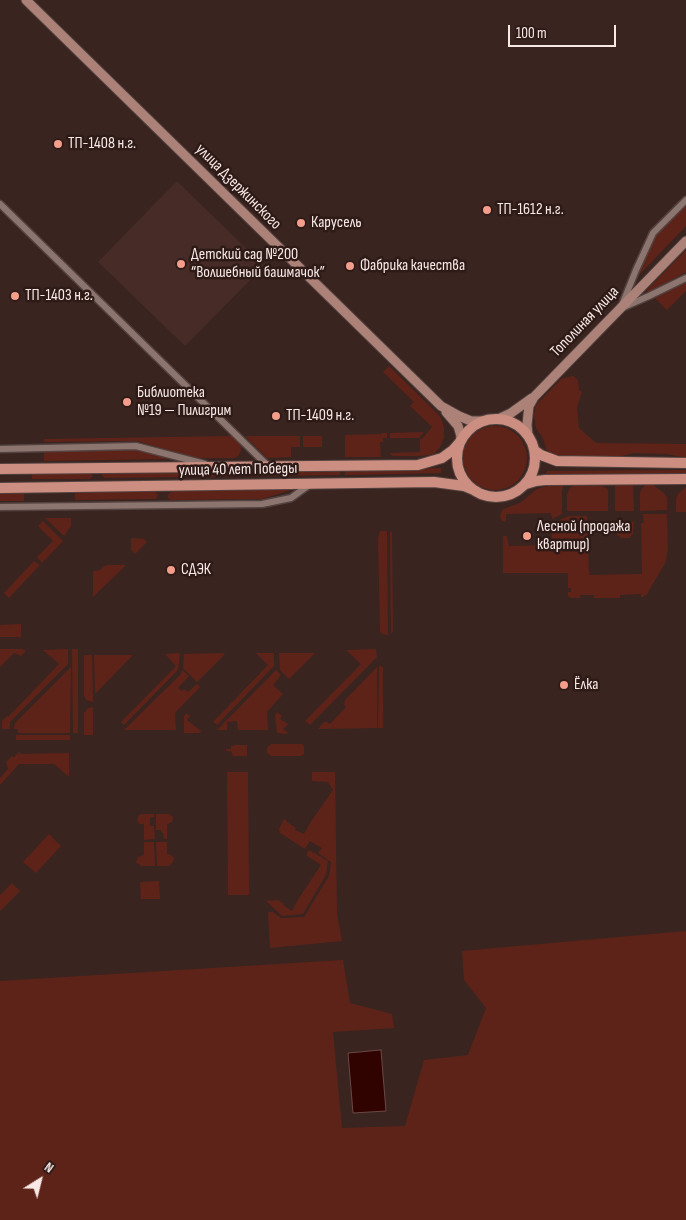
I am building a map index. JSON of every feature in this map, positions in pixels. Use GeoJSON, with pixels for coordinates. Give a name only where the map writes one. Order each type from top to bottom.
{"type":"FeatureCollection","features":[{"type":"Feature","properties":{"kind":"main road","name":"улица Дзержинского"},"geometry":{"type":"LineString","coordinates":[[26,0],[441,406],[459,416],[481,421]]}},
{"type":"Feature","properties":{"kind":"main road","name":"Тополиная улица"},"geometry":{"type":"LineString","coordinates":[[528,435],[529,406],[534,397],[686,241]]}},
{"type":"Feature","properties":{"kind":"main road"},"geometry":{"type":"LineString","coordinates":[[460,442],[471,427],[481,421],[500,418],[511,413],[534,397]]}},
{"type":"Feature","properties":{"kind":"main road"},"geometry":{"type":"LineString","coordinates":[[441,406],[458,426],[461,436],[457,451],[458,470],[463,479],[476,491],[487,496],[502,496],[520,490],[530,478],[534,468],[534,450],[528,435],[518,426],[500,418]]}},
{"type":"Feature","properties":{"kind":"main road","name":"улица 40 лет Победы"},"geometry":{"type":"LineString","coordinates":[[0,470],[418,465],[442,458],[460,442]]}},
{"type":"Feature","properties":{"kind":"main road"},"geometry":{"type":"LineString","coordinates":[[534,450],[557,461],[686,463]]}},
{"type":"Feature","properties":{"kind":"main road"},"geometry":{"type":"LineString","coordinates":[[97,468],[98,486]]}},
{"type":"Feature","properties":{"kind":"main road"},"geometry":{"type":"LineString","coordinates":[[526,484],[545,480],[685,480]]}},
{"type":"Feature","properties":{"kind":"main road","name":"улица 40 лет Победы"},"geometry":{"type":"LineString","coordinates":[[0,488],[434,482],[464,486],[476,491]]}},
{"type":"Feature","properties":{"kind":"street"},"geometry":{"type":"LineString","coordinates":[[620,308],[653,234],[686,200]]}},
{"type":"Feature","properties":{"kind":"street"},"geometry":{"type":"LineString","coordinates":[[0,204],[268,466]]}},
{"type":"Feature","properties":{"kind":"street"},"geometry":{"type":"LineString","coordinates":[[620,308],[686,278]]}},
{"type":"Feature","properties":{"kind":"street"},"geometry":{"type":"LineString","coordinates":[[0,449],[136,446],[218,467]]}},
{"type":"Feature","properties":{"kind":"street"},"geometry":{"type":"LineString","coordinates":[[0,507],[262,504],[291,498],[310,484]]}},
{"type":"Feature","properties":{"kind":"shaded area","name":"Детский сад №200 “Волшебный башмачок”"},"geometry":{"type":"Polygon","coordinates":[[[177,181],[264,266],[185,346],[98,262],[177,181]]]}},
{"type":"Feature","properties":{"kind":"shaded area"},"geometry":{"type":"Polygon","coordinates":[[[686,204],[686,226],[636,276],[654,237],[686,204]]]}},
{"type":"Feature","properties":{"kind":"shaded area"},"geometry":{"type":"Polygon","coordinates":[[[686,250],[686,272],[649,292],[647,291],[647,290],[686,250]]]}},
{"type":"Feature","properties":{"kind":"shaded area"},"geometry":{"type":"Polygon","coordinates":[[[686,282],[686,291],[667,310],[655,298],[686,282]]]}},
{"type":"Feature","properties":{"kind":"shaded area"},"geometry":{"type":"Polygon","coordinates":[[[389,366],[441,418],[444,438],[435,453],[418,456],[393,456],[389,453],[420,452],[420,439],[432,427],[410,406],[414,402],[383,372],[389,366]]]}},
{"type":"Feature","properties":{"kind":"shaded area"},"geometry":{"type":"Polygon","coordinates":[[[573,376],[578,380],[579,390],[582,392],[577,407],[579,428],[596,443],[686,444],[686,458],[667,454],[634,453],[615,458],[563,459],[554,456],[546,449],[543,438],[536,428],[535,409],[537,404],[561,379],[573,376]]]}},
{"type":"Feature","properties":{"kind":"shaded area"},"geometry":{"type":"Polygon","coordinates":[[[495,426],[507,428],[518,435],[525,446],[527,458],[525,470],[518,481],[507,488],[495,490],[483,488],[472,481],[465,470],[463,458],[465,446],[472,435],[483,428],[495,426]]]}},
{"type":"Feature","properties":{"kind":"shaded area"},"geometry":{"type":"Polygon","coordinates":[[[424,432],[419,438],[390,438],[390,433],[424,432]]]}},
{"type":"Feature","properties":{"kind":"shaded area"},"geometry":{"type":"Polygon","coordinates":[[[387,433],[387,438],[383,438],[383,442],[380,442],[381,457],[345,457],[345,435],[387,433]]]}},
{"type":"Feature","properties":{"kind":"shaded area"},"geometry":{"type":"Polygon","coordinates":[[[234,436],[239,442],[241,451],[234,458],[193,457],[137,441],[44,442],[44,439],[234,436]]]}},
{"type":"Feature","properties":{"kind":"shaded area"},"geometry":{"type":"Polygon","coordinates":[[[245,436],[300,436],[300,447],[291,447],[291,457],[267,458],[245,436]]]}},
{"type":"Feature","properties":{"kind":"shaded area"},"geometry":{"type":"Polygon","coordinates":[[[303,436],[322,436],[322,447],[303,447],[303,436]]]}},
{"type":"Feature","properties":{"kind":"shaded area"},"geometry":{"type":"Polygon","coordinates":[[[136,449],[172,459],[44,461],[44,451],[136,449]]]}},
{"type":"Feature","properties":{"kind":"shaded area"},"geometry":{"type":"Polygon","coordinates":[[[441,468],[441,473],[345,475],[345,470],[441,468]]]}},
{"type":"Feature","properties":{"kind":"shaded area"},"geometry":{"type":"Polygon","coordinates":[[[340,470],[340,475],[105,478],[102,476],[105,473],[340,470]]]}},
{"type":"Feature","properties":{"kind":"shaded area"},"geometry":{"type":"Polygon","coordinates":[[[686,470],[686,474],[547,475],[546,473],[547,471],[686,470]]]}},
{"type":"Feature","properties":{"kind":"shaded area"},"geometry":{"type":"Polygon","coordinates":[[[90,473],[93,476],[90,479],[32,479],[32,474],[90,473]]]}},
{"type":"Feature","properties":{"kind":"shaded area"},"geometry":{"type":"Polygon","coordinates":[[[551,485],[564,485],[562,490],[562,514],[552,519],[551,513],[506,514],[506,521],[501,520],[500,515],[503,509],[520,503],[537,489],[551,485]]]}},
{"type":"Feature","properties":{"kind":"shaded area"},"geometry":{"type":"Polygon","coordinates":[[[574,485],[602,486],[606,488],[608,490],[608,511],[567,511],[567,494],[574,485]]]}},
{"type":"Feature","properties":{"kind":"shaded area"},"geometry":{"type":"Polygon","coordinates":[[[615,485],[633,485],[634,511],[615,511],[615,485]]]}},
{"type":"Feature","properties":{"kind":"shaded area"},"geometry":{"type":"Polygon","coordinates":[[[645,485],[653,485],[664,493],[667,498],[667,510],[640,511],[640,493],[645,485]]]}},
{"type":"Feature","properties":{"kind":"shaded area"},"geometry":{"type":"Polygon","coordinates":[[[686,487],[686,512],[676,512],[678,494],[686,487]]]}},
{"type":"Feature","properties":{"kind":"shaded area"},"geometry":{"type":"Polygon","coordinates":[[[292,489],[262,499],[170,500],[168,498],[172,491],[292,489]]]}},
{"type":"Feature","properties":{"kind":"shaded area"},"geometry":{"type":"Polygon","coordinates":[[[154,491],[158,494],[155,499],[75,500],[75,492],[154,491]]]}},
{"type":"Feature","properties":{"kind":"shaded area"},"geometry":{"type":"Polygon","coordinates":[[[24,492],[24,501],[0,501],[0,493],[24,492]]]}},
{"type":"Feature","properties":{"kind":"shaded area"},"geometry":{"type":"Polygon","coordinates":[[[643,514],[667,514],[668,548],[664,565],[647,594],[643,597],[641,597],[641,594],[620,595],[620,598],[594,598],[594,595],[580,595],[580,598],[571,598],[568,596],[571,588],[568,588],[568,573],[503,573],[503,536],[507,536],[509,546],[552,545],[552,523],[569,516],[587,516],[589,575],[642,574],[641,523],[644,523],[643,514]]]}},
{"type":"Feature","properties":{"kind":"shaded area"},"geometry":{"type":"Polygon","coordinates":[[[45,518],[71,518],[71,526],[64,536],[45,518]]]}},
{"type":"Feature","properties":{"kind":"shaded area"},"geometry":{"type":"Polygon","coordinates":[[[43,521],[63,541],[42,563],[37,557],[53,541],[38,526],[43,521]]]}},
{"type":"Feature","properties":{"kind":"shaded area"},"geometry":{"type":"Polygon","coordinates":[[[615,522],[634,522],[633,534],[629,538],[621,538],[615,533],[615,522]]]}},
{"type":"Feature","properties":{"kind":"shaded area"},"geometry":{"type":"Polygon","coordinates":[[[380,531],[387,531],[388,635],[382,634],[380,631],[378,539],[380,531]]]}},
{"type":"Feature","properties":{"kind":"shaded area"},"geometry":{"type":"Polygon","coordinates":[[[392,531],[393,631],[391,634],[390,532],[392,531]]]}},
{"type":"Feature","properties":{"kind":"shaded area"},"geometry":{"type":"Polygon","coordinates":[[[131,538],[144,539],[147,542],[135,554],[131,550],[131,538]]]}},
{"type":"Feature","properties":{"kind":"shaded area"},"geometry":{"type":"Polygon","coordinates":[[[34,561],[40,565],[9,598],[4,593],[34,561]]]}},
{"type":"Feature","properties":{"kind":"shaded area"},"geometry":{"type":"Polygon","coordinates":[[[106,565],[126,565],[93,597],[93,571],[100,570],[106,565]]]}},
{"type":"Feature","properties":{"kind":"shaded area"},"geometry":{"type":"Polygon","coordinates":[[[21,624],[21,637],[0,637],[0,625],[21,624]]]}},
{"type":"Feature","properties":{"kind":"shaded area"},"geometry":{"type":"Polygon","coordinates":[[[0,649],[22,649],[26,651],[21,656],[14,653],[0,667],[0,649]]]}},
{"type":"Feature","properties":{"kind":"shaded area"},"geometry":{"type":"Polygon","coordinates":[[[68,649],[68,664],[10,722],[10,729],[2,729],[2,721],[59,664],[43,650],[68,649]]]}},
{"type":"Feature","properties":{"kind":"shaded area"},"geometry":{"type":"Polygon","coordinates":[[[72,649],[78,649],[78,733],[73,733],[72,649]]]}},
{"type":"Feature","properties":{"kind":"shaded area"},"geometry":{"type":"Polygon","coordinates":[[[376,649],[377,657],[310,725],[305,721],[361,664],[346,650],[376,649]]]}},
{"type":"Feature","properties":{"kind":"shaded area"},"geometry":{"type":"Polygon","coordinates":[[[180,653],[178,670],[124,725],[121,722],[176,666],[165,654],[180,653]]]}},
{"type":"Feature","properties":{"kind":"shaded area"},"geometry":{"type":"Polygon","coordinates":[[[224,653],[197,682],[183,668],[184,654],[224,653]]]}},
{"type":"Feature","properties":{"kind":"shaded area"},"geometry":{"type":"Polygon","coordinates":[[[256,653],[274,653],[274,666],[217,725],[213,722],[268,665],[256,653]]]}},
{"type":"Feature","properties":{"kind":"shaded area"},"geometry":{"type":"Polygon","coordinates":[[[279,653],[315,653],[289,679],[280,670],[279,653]]]}},
{"type":"Feature","properties":{"kind":"shaded area"},"geometry":{"type":"Polygon","coordinates":[[[84,655],[92,655],[93,702],[86,700],[84,695],[84,655]]]}},
{"type":"Feature","properties":{"kind":"shaded area"},"geometry":{"type":"Polygon","coordinates":[[[94,655],[133,655],[95,694],[94,655]]]}},
{"type":"Feature","properties":{"kind":"shaded area"},"geometry":{"type":"Polygon","coordinates":[[[379,666],[383,667],[383,728],[378,728],[379,666]]]}},
{"type":"Feature","properties":{"kind":"shaded area"},"geometry":{"type":"Polygon","coordinates":[[[71,667],[70,733],[18,733],[18,729],[14,729],[15,723],[71,667]]]}},
{"type":"Feature","properties":{"kind":"shaded area"},"geometry":{"type":"Polygon","coordinates":[[[377,667],[377,728],[318,729],[324,722],[330,724],[346,707],[344,704],[345,700],[377,667]]]}},
{"type":"Feature","properties":{"kind":"shaded area"},"geometry":{"type":"Polygon","coordinates":[[[182,670],[189,676],[178,688],[188,692],[197,684],[200,687],[175,713],[176,730],[124,730],[181,674],[182,670]]]}},
{"type":"Feature","properties":{"kind":"shaded area"},"geometry":{"type":"Polygon","coordinates":[[[276,670],[281,675],[273,685],[283,694],[267,712],[268,730],[238,730],[237,721],[227,722],[227,730],[217,730],[276,670]]]}},
{"type":"Feature","properties":{"kind":"shaded area"},"geometry":{"type":"Polygon","coordinates":[[[93,707],[93,735],[84,735],[84,713],[88,708],[93,707]]]}},
{"type":"Feature","properties":{"kind":"shaded area"},"geometry":{"type":"Polygon","coordinates":[[[277,712],[282,716],[280,719],[288,724],[283,729],[287,734],[277,733],[275,716],[277,712]]]}},
{"type":"Feature","properties":{"kind":"shaded area"},"geometry":{"type":"Polygon","coordinates":[[[186,713],[190,716],[187,720],[201,731],[200,733],[184,733],[184,717],[186,713]]]}},
{"type":"Feature","properties":{"kind":"shaded area"},"geometry":{"type":"Polygon","coordinates":[[[16,735],[70,735],[70,740],[16,740],[16,735]]]}},
{"type":"Feature","properties":{"kind":"shaded area"},"geometry":{"type":"Polygon","coordinates":[[[271,744],[302,744],[304,746],[304,754],[301,756],[271,756],[267,753],[267,748],[271,744]]]}},
{"type":"Feature","properties":{"kind":"shaded area"},"geometry":{"type":"Polygon","coordinates":[[[247,745],[247,756],[233,756],[231,751],[226,751],[226,749],[231,749],[231,746],[247,745]]]}},
{"type":"Feature","properties":{"kind":"shaded area"},"geometry":{"type":"Polygon","coordinates":[[[19,752],[21,754],[69,753],[69,777],[54,764],[19,764],[0,785],[0,778],[8,769],[6,762],[19,752]]]}},
{"type":"Feature","properties":{"kind":"shaded area"},"geometry":{"type":"Polygon","coordinates":[[[227,772],[248,772],[249,895],[228,895],[227,772]]]}},
{"type":"Feature","properties":{"kind":"shaded area"},"geometry":{"type":"Polygon","coordinates":[[[312,772],[335,772],[337,914],[342,941],[270,948],[268,912],[273,912],[281,918],[304,917],[329,876],[331,862],[318,853],[322,848],[310,841],[305,849],[280,833],[279,829],[284,819],[296,828],[295,830],[304,834],[333,790],[328,782],[312,781],[312,772]]]}},
{"type":"Feature","properties":{"kind":"shaded area"},"geometry":{"type":"Polygon","coordinates":[[[141,814],[154,814],[154,817],[150,818],[150,826],[154,826],[155,839],[144,840],[144,824],[140,824],[137,821],[138,816],[141,814]]]}},
{"type":"Feature","properties":{"kind":"shaded area"},"geometry":{"type":"Polygon","coordinates":[[[156,814],[169,814],[173,817],[172,822],[167,824],[167,839],[164,839],[161,830],[156,830],[156,814]]]}},
{"type":"Feature","properties":{"kind":"shaded area"},"geometry":{"type":"Polygon","coordinates":[[[49,834],[61,846],[36,873],[23,862],[49,834]]]}},
{"type":"Feature","properties":{"kind":"shaded area"},"geometry":{"type":"Polygon","coordinates":[[[144,842],[154,842],[155,866],[141,866],[136,862],[138,857],[144,855],[144,842]]]}},
{"type":"Feature","properties":{"kind":"shaded area"},"geometry":{"type":"Polygon","coordinates":[[[156,842],[167,842],[167,854],[174,858],[169,866],[157,866],[156,842]]]}},
{"type":"Feature","properties":{"kind":"shaded area"},"geometry":{"type":"Polygon","coordinates":[[[309,850],[328,861],[326,875],[303,914],[282,916],[266,901],[278,900],[292,911],[321,865],[306,855],[309,850]]]}},
{"type":"Feature","properties":{"kind":"shaded area"},"geometry":{"type":"Polygon","coordinates":[[[159,881],[160,899],[141,899],[140,882],[159,881]]]}},
{"type":"Feature","properties":{"kind":"shaded area"},"geometry":{"type":"Polygon","coordinates":[[[12,883],[20,891],[0,911],[0,895],[12,883]]]}},
{"type":"Feature","properties":{"kind":"shaded area"},"geometry":{"type":"Polygon","coordinates":[[[686,931],[686,1220],[0,1220],[0,981],[343,960],[350,1003],[392,1014],[394,1028],[333,1032],[342,1128],[405,1126],[424,1060],[468,1055],[486,1008],[464,980],[462,951],[686,931]]]}},
{"type":"Feature","properties":{"kind":"shaded area"},"geometry":{"type":"Polygon","coordinates":[[[381,1050],[386,1111],[353,1113],[348,1053],[381,1050]]]}},
{"type":"Feature","properties":{"kind":"place","name":"ТП-1408 н.г."},"geometry":{"type":"Point","coordinates":[58,144]}},
{"type":"Feature","properties":{"kind":"place","name":"ТП-1612 н.г."},"geometry":{"type":"Point","coordinates":[487,210]}},
{"type":"Feature","properties":{"kind":"place","name":"Карусель"},"geometry":{"type":"Point","coordinates":[301,223]}},
{"type":"Feature","properties":{"kind":"place","name":"Детский сад №200 “Волшебный башмачок”"},"geometry":{"type":"Point","coordinates":[181,264]}},
{"type":"Feature","properties":{"kind":"place","name":"Фабрика качества"},"geometry":{"type":"Point","coordinates":[350,266]}},
{"type":"Feature","properties":{"kind":"place","name":"ТП-1403 н.г."},"geometry":{"type":"Point","coordinates":[15,296]}},
{"type":"Feature","properties":{"kind":"place","name":"Библиотека №19 — Пилигрим"},"geometry":{"type":"Point","coordinates":[127,402]}},
{"type":"Feature","properties":{"kind":"place","name":"ТП-1409 н.г."},"geometry":{"type":"Point","coordinates":[276,416]}},
{"type":"Feature","properties":{"kind":"place","name":"Лесной (продажа квартир)"},"geometry":{"type":"Point","coordinates":[527,536]}},
{"type":"Feature","properties":{"kind":"place","name":"СДЭК"},"geometry":{"type":"Point","coordinates":[171,570]}},
{"type":"Feature","properties":{"kind":"place","name":"Ёлка"},"geometry":{"type":"Point","coordinates":[564,685]}}]}
